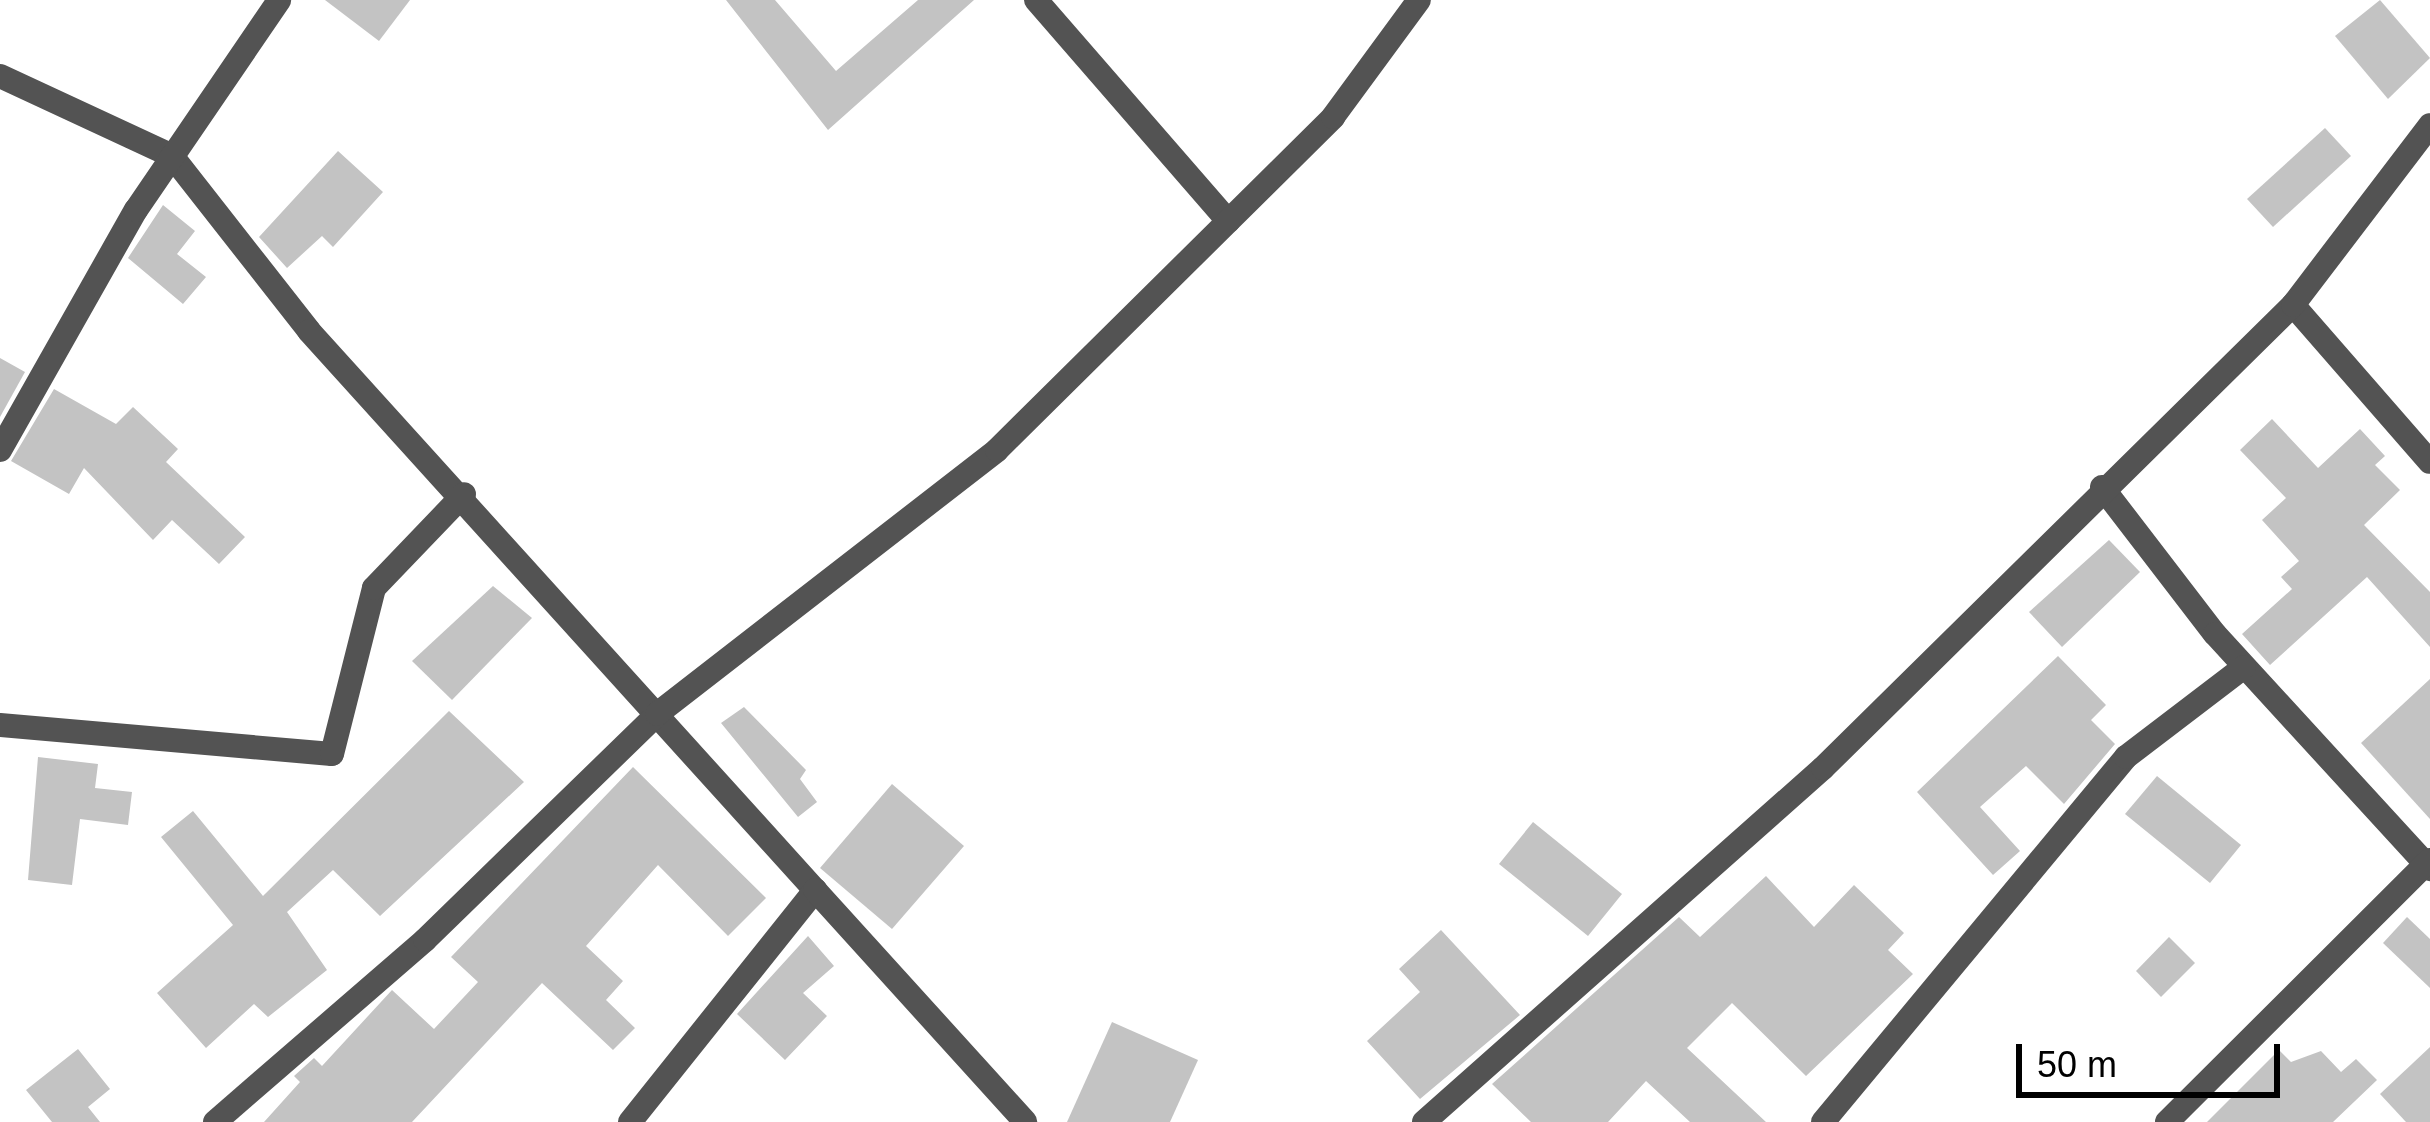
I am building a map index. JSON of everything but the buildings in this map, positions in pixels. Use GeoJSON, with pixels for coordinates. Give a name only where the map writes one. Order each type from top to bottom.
{"type":"FeatureCollection","features":[{"type":"Feature","properties":{"kind":"street"},"geometry":{"type":"LineString","coordinates":[[0,450],[172,156],[279,0]]}},
{"type":"Feature","properties":{"kind":"street"},"geometry":{"type":"LineString","coordinates":[[1036,0],[1228,221]]}},
{"type":"Feature","properties":{"kind":"street"},"geometry":{"type":"LineString","coordinates":[[215,1122],[425,940],[657,714],[997,450],[1334,117],[1419,0]]}},
{"type":"Feature","properties":{"kind":"street"},"geometry":{"type":"LineString","coordinates":[[0,76],[172,156],[309,331],[464,494],[1025,1122]]}},
{"type":"Feature","properties":{"kind":"street"},"geometry":{"type":"LineString","coordinates":[[1424,1122],[1780,795],[1823,768],[2102,487],[2293,305],[2430,124]]}},
{"type":"Feature","properties":{"kind":"street"},"geometry":{"type":"LineString","coordinates":[[2293,305],[2430,462]]}},
{"type":"Feature","properties":{"kind":"street"},"geometry":{"type":"LineString","coordinates":[[2102,487],[2244,668],[2429,864],[2167,1122]]}},
{"type":"Feature","properties":{"kind":"street"},"geometry":{"type":"LineString","coordinates":[[0,725],[332,754],[374,588],[464,494]]}},
{"type":"Feature","properties":{"kind":"street"},"geometry":{"type":"LineString","coordinates":[[1823,1122],[2126,757],[2244,668]]}},
{"type":"Feature","properties":{"kind":"street"},"geometry":{"type":"LineString","coordinates":[[630,1122],[815,890]]}}]}
